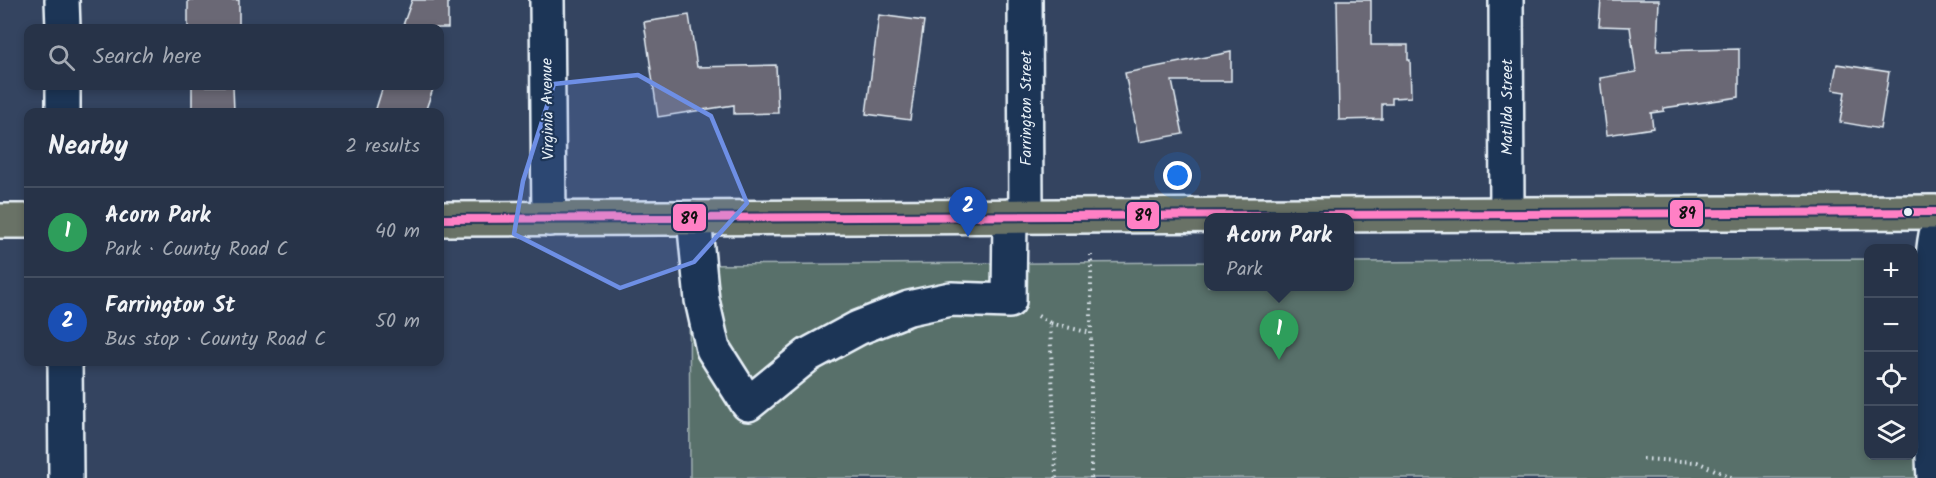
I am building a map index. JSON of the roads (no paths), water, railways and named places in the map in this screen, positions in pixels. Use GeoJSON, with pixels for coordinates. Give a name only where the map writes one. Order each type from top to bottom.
{"type":"FeatureCollection","features":[{"type":"Feature","properties":{"kind":"main road"},"geometry":{"type":"LineString","coordinates":[[1354,215],[1936,212]]}},
{"type":"Feature","properties":{"kind":"main road"},"geometry":{"type":"LineString","coordinates":[[444,219],[1204,215]]}},
{"type":"Feature","properties":{"kind":"main road"},"geometry":{"type":"LineString","coordinates":[[0,221],[24,221]]}},
{"type":"Feature","properties":{"kind":"street"},"geometry":{"type":"LineString","coordinates":[[62,0],[63,24]]}},
{"type":"Feature","properties":{"kind":"street","name":"Virginia Avenue"},"geometry":{"type":"LineString","coordinates":[[547,0],[549,219]]}},
{"type":"Feature","properties":{"kind":"street","name":"Farrington Street"},"geometry":{"type":"LineString","coordinates":[[694,218],[702,300],[713,349],[748,404],[808,355],[858,328],[909,308],[951,299],[1009,301],[1018,216],[1025,0]]}},
{"type":"Feature","properties":{"kind":"street","name":"Matilda Street"},"geometry":{"type":"LineString","coordinates":[[1506,0],[1508,214]]}},
{"type":"Feature","properties":{"kind":"street"},"geometry":{"type":"LineString","coordinates":[[63,90],[63,108]]}},
{"type":"Feature","properties":{"kind":"street"},"geometry":{"type":"LineString","coordinates":[[1934,478],[1932,308],[1933,250],[1936,235]]}},
{"type":"Feature","properties":{"kind":"street"},"geometry":{"type":"LineString","coordinates":[[65,366],[66,478]]}},
{"type":"Feature","properties":{"kind":"place","name":"Farrington St"},"geometry":{"type":"Point","coordinates":[968,237]}},
{"type":"Feature","properties":{"kind":"place","name":"Acorn Park"},"geometry":{"type":"Point","coordinates":[1279,360]}}]}
